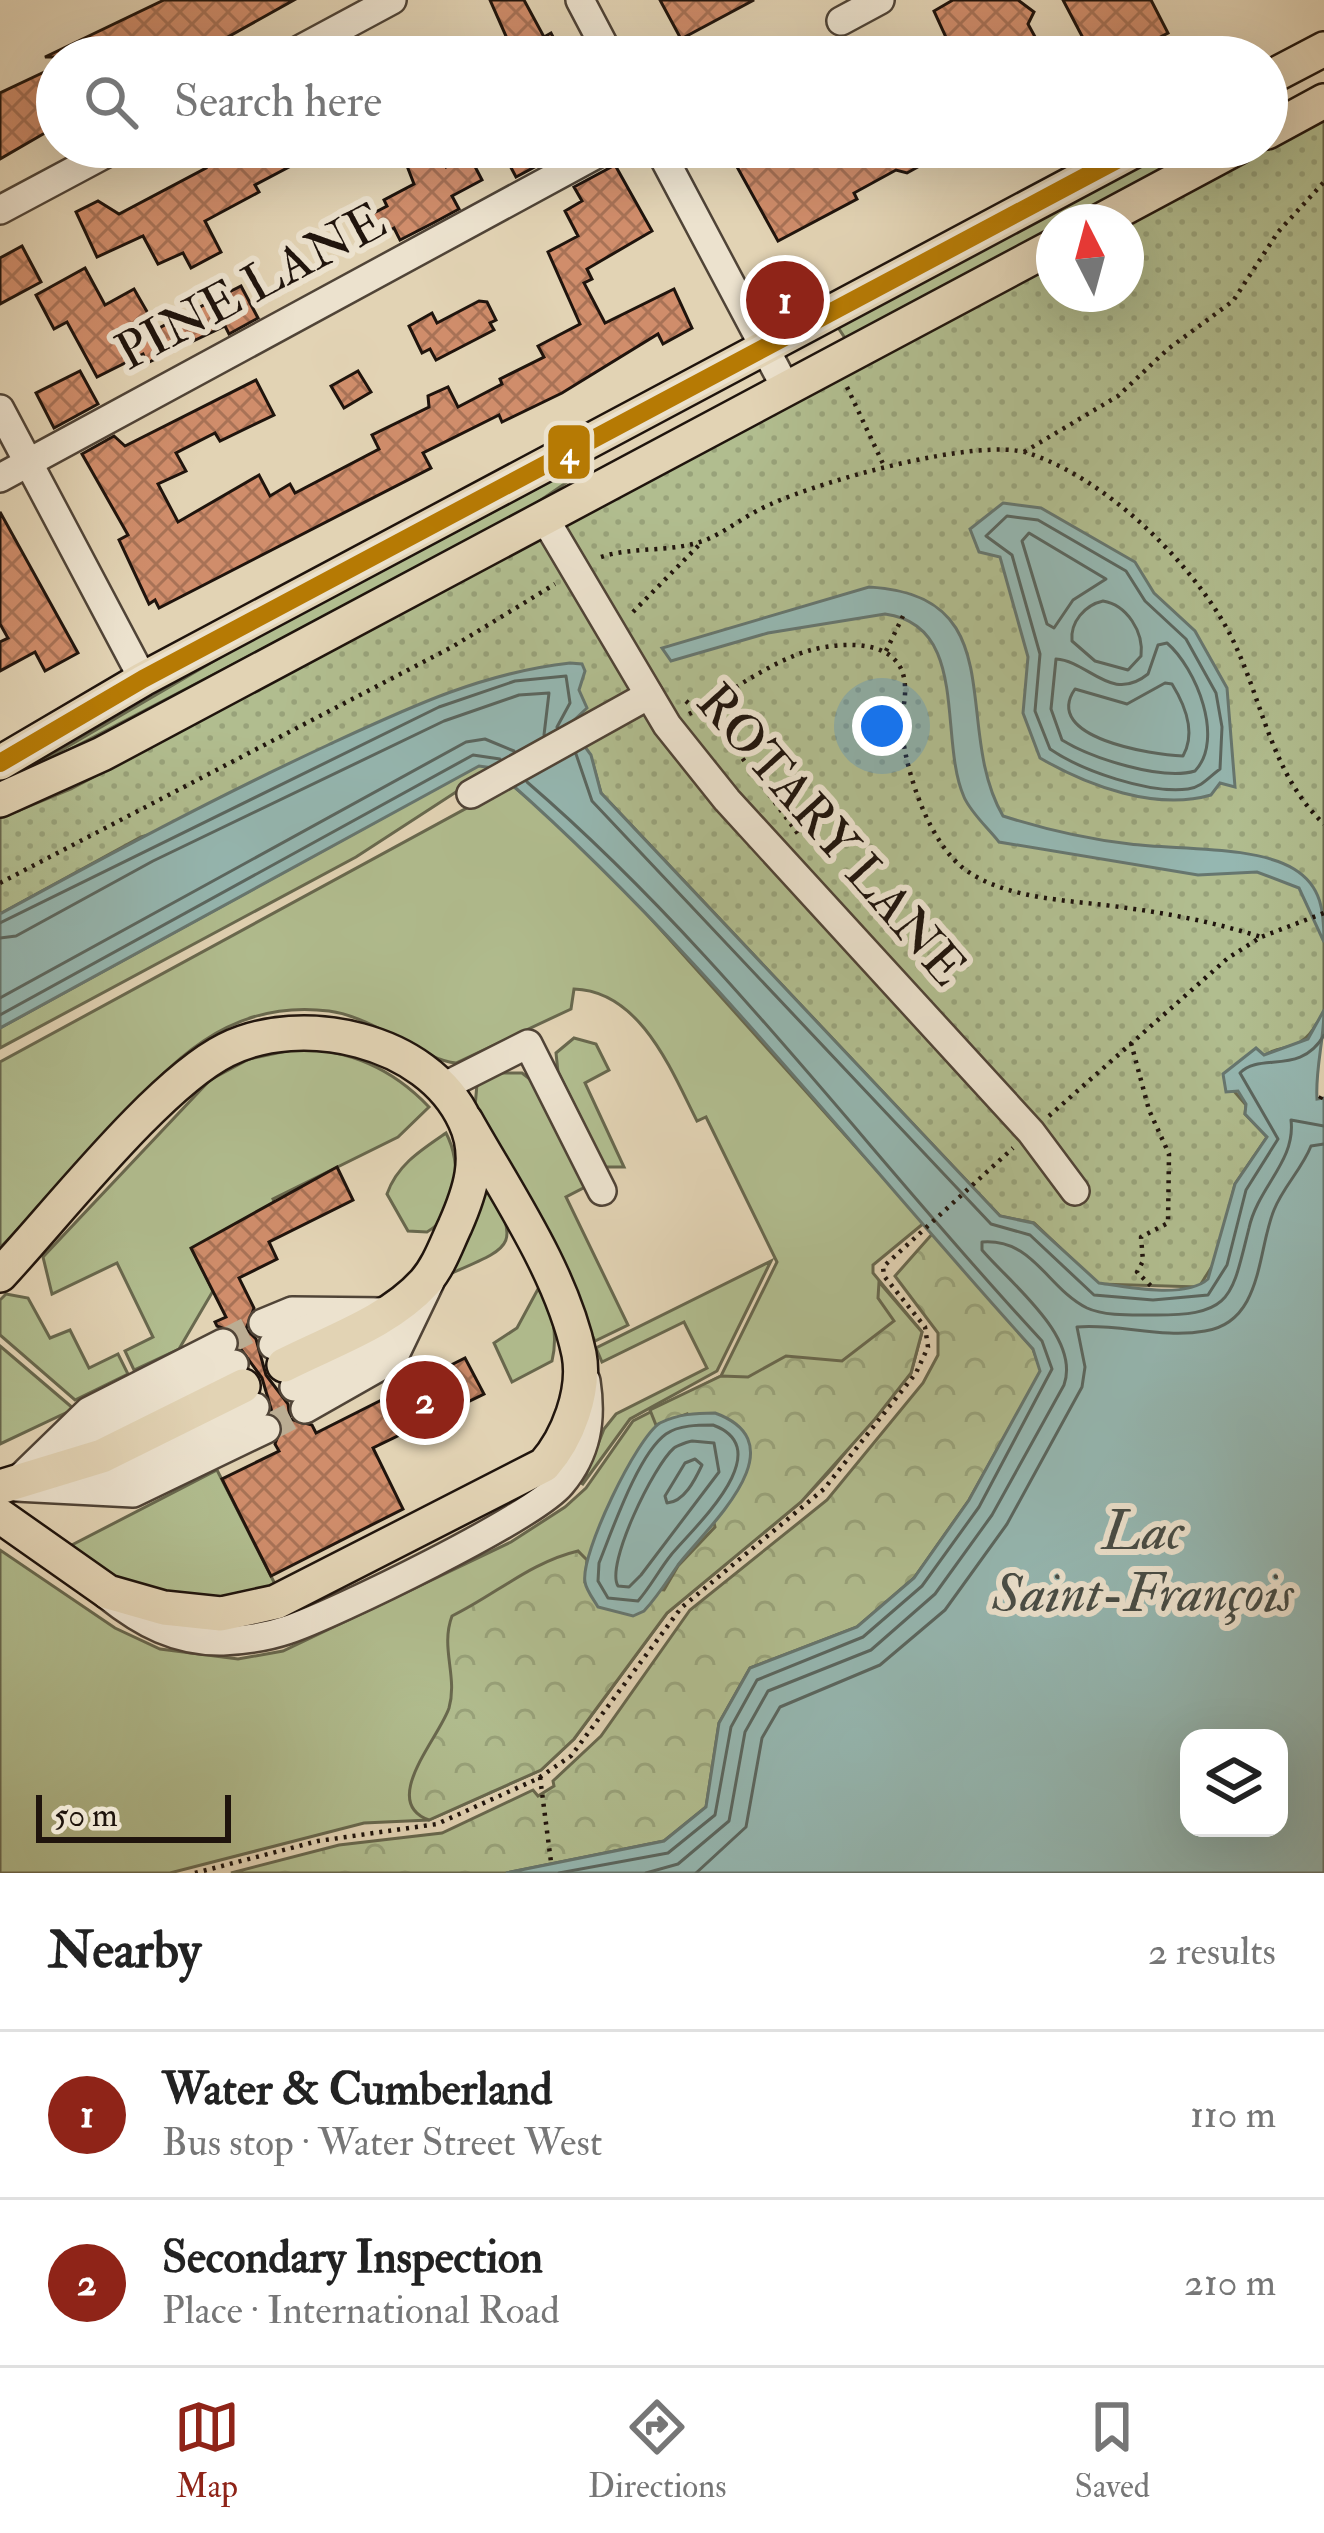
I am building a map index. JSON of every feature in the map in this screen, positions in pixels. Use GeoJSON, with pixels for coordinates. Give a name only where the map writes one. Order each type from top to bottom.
{"type":"FeatureCollection","features":[{"type":"Feature","properties":{"kind":"main road"},"geometry":{"type":"LineString","coordinates":[[1288,68],[1324,49]]}},
{"type":"Feature","properties":{"kind":"main road"},"geometry":{"type":"LineString","coordinates":[[1288,120],[1324,101]]}},
{"type":"Feature","properties":{"kind":"main road"},"geometry":{"type":"LineString","coordinates":[[0,763],[143,679],[1102,168]]}},
{"type":"Feature","properties":{"kind":"main road"},"geometry":{"type":"LineString","coordinates":[[1132,204],[1199,168]]}},
{"type":"Feature","properties":{"kind":"main road"},"geometry":{"type":"LineString","coordinates":[[0,800],[86,762],[1036,256]]}},
{"type":"Feature","properties":{"kind":"main road"},"geometry":{"type":"LineString","coordinates":[[0,1275],[176,1085],[225,1050],[280,1034],[346,1034],[391,1054],[441,1088],[466,1121],[553,1284],[579,1353],[564,1437],[544,1465],[276,1602],[235,1612],[192,1613],[134,1602],[89,1581],[8,1489],[101,1456],[244,1386]]}},
{"type":"Feature","properties":{"kind":"main road"},"geometry":{"type":"LineString","coordinates":[[284,1366],[404,1309],[439,1263],[472,1183],[466,1121]]}},
{"type":"Feature","properties":{"kind":"street"},"geometry":{"type":"LineString","coordinates":[[325,36],[392,0]]}},
{"type":"Feature","properties":{"kind":"street"},"geometry":{"type":"LineString","coordinates":[[580,0],[599,36]]}},
{"type":"Feature","properties":{"kind":"street"},"geometry":{"type":"LineString","coordinates":[[842,21],[880,0]]}},
{"type":"Feature","properties":{"kind":"street"},"geometry":{"type":"LineString","coordinates":[[0,210],[79,168]]}},
{"type":"Feature","properties":{"kind":"street","name":"PINE LANE"},"geometry":{"type":"LineString","coordinates":[[0,478],[571,168]]}},
{"type":"Feature","properties":{"kind":"street"},"geometry":{"type":"LineString","coordinates":[[669,168],[787,390]]}},
{"type":"Feature","properties":{"kind":"street"},"geometry":{"type":"LineString","coordinates":[[0,409],[143,679]]}},
{"type":"Feature","properties":{"kind":"street","name":"ROTARY LANE"},"geometry":{"type":"LineString","coordinates":[[545,519],[574,573],[663,695],[668,725],[1021,1141],[1076,1191]]}},
{"type":"Feature","properties":{"kind":"street"},"geometry":{"type":"LineString","coordinates":[[471,794],[663,695]]}},
{"type":"Feature","properties":{"kind":"street"},"geometry":{"type":"LineString","coordinates":[[441,1088],[527,1044],[602,1191]]}},
{"type":"Feature","properties":{"kind":"street"},"geometry":{"type":"LineString","coordinates":[[404,1309],[385,1368],[284,1366],[292,1311],[350,1315],[404,1309]]}},
{"type":"Feature","properties":{"kind":"street"},"geometry":{"type":"LineString","coordinates":[[89,1581],[131,1615],[196,1639],[244,1639],[290,1629],[533,1509],[560,1485],[586,1440],[589,1404],[579,1353]]}},
{"type":"Feature","properties":{"kind":"street"},"geometry":{"type":"LineString","coordinates":[[8,1489],[89,1411],[244,1386]]}},
{"type":"Feature","properties":{"kind":"street"},"geometry":{"type":"LineString","coordinates":[[8,1489],[72,1490],[99,1485],[244,1386]]}},
{"type":"Feature","properties":{"kind":"path"},"geometry":{"type":"LineString","coordinates":[[633,623],[633,609],[643,597],[705,540],[785,498],[885,468],[942,457],[1024,452],[1118,396],[1168,349],[1233,301],[1278,232],[1324,182]]}},
{"type":"Feature","properties":{"kind":"path"},"geometry":{"type":"LineString","coordinates":[[835,364],[885,468]]}},
{"type":"Feature","properties":{"kind":"path"},"geometry":{"type":"LineString","coordinates":[[1024,452],[1094,490],[1195,579],[1232,638],[1287,777],[1324,824]]}},
{"type":"Feature","properties":{"kind":"path"},"geometry":{"type":"LineString","coordinates":[[0,883],[452,647],[606,555],[705,540]]}},
{"type":"Feature","properties":{"kind":"path"},"geometry":{"type":"LineString","coordinates":[[886,651],[903,616]]}},
{"type":"Feature","properties":{"kind":"path"},"geometry":{"type":"LineString","coordinates":[[668,725],[814,649],[861,646],[886,651],[898,662],[906,683],[902,737],[924,806],[939,842],[965,869],[1002,887],[1190,918],[1261,938]]}},
{"type":"Feature","properties":{"kind":"path"},"geometry":{"type":"LineString","coordinates":[[663,695],[697,710],[729,740],[811,849]]}},
{"type":"Feature","properties":{"kind":"path"},"geometry":{"type":"LineString","coordinates":[[195,1873],[318,1841],[437,1824],[540,1777],[571,1756],[681,1608],[824,1489],[916,1373],[928,1336],[919,1317],[884,1276],[883,1267],[891,1258],[1228,958],[1261,938],[1324,913]]}},
{"type":"Feature","properties":{"kind":"path"},"geometry":{"type":"LineString","coordinates":[[1131,1042],[1171,1169],[1168,1222],[1141,1237],[1143,1261],[1137,1272],[1153,1288]]}},
{"type":"Feature","properties":{"kind":"path"},"geometry":{"type":"LineString","coordinates":[[540,1777],[551,1862]]}},
{"type":"Feature","properties":{"kind":"green space"},"geometry":{"type":"Polygon","coordinates":[[[1324,119],[1324,1025],[1317,1023],[1303,1040],[1267,1054],[1233,1090],[1246,1105],[1245,1114],[1267,1137],[1235,1184],[1216,1260],[1199,1287],[1098,1284],[1034,1223],[1000,1216],[601,793],[593,764],[569,721],[141,837],[0,914],[0,818],[71,789],[1036,274],[1036,312],[1144,312],[1144,215],[1232,168],[1288,168],[1288,138],[1324,119]]]}},
{"type":"Feature","properties":{"kind":"green space"},"geometry":{"type":"Polygon","coordinates":[[[1131,168],[1163,168],[1100,204],[1064,204],[1131,168]]]}},
{"type":"Feature","properties":{"kind":"green space"},"geometry":{"type":"Polygon","coordinates":[[[1036,219],[1036,240],[847,341],[837,326],[1036,219]]]}},
{"type":"Feature","properties":{"kind":"green space"},"geometry":{"type":"Polygon","coordinates":[[[589,461],[592,465],[519,515],[0,786],[243,644],[589,461]]]}},
{"type":"Feature","properties":{"kind":"green space"},"geometry":{"type":"Polygon","coordinates":[[[479,765],[493,768],[356,857],[0,1048],[0,1028],[479,765]]]}},
{"type":"Feature","properties":{"kind":"green space"},"geometry":{"type":"Polygon","coordinates":[[[511,784],[592,853],[924,1223],[873,1265],[873,1273],[922,1332],[911,1373],[801,1502],[667,1613],[574,1739],[541,1770],[429,1820],[364,1823],[170,1873],[0,1873],[0,1550],[115,1628],[160,1649],[238,1659],[283,1651],[511,1542],[565,1507],[586,1488],[633,1421],[721,1376],[777,1262],[706,1117],[697,1121],[651,1037],[618,1004],[597,993],[574,989],[571,1009],[456,1063],[364,1021],[329,1011],[290,1010],[255,1016],[224,1029],[195,1047],[144,1093],[0,1248],[0,1062],[511,784]]]}},
{"type":"Feature","properties":{"kind":"green space"},"geometry":{"type":"Polygon","coordinates":[[[574,1038],[596,1044],[609,1070],[585,1083],[624,1167],[605,1167],[558,1072],[556,1053],[574,1038]]]}},
{"type":"Feature","properties":{"kind":"green space"},"geometry":{"type":"Polygon","coordinates":[[[296,1049],[334,1053],[369,1064],[429,1107],[398,1137],[273,1199],[280,1215],[192,1249],[213,1291],[179,1349],[134,1370],[125,1351],[153,1337],[117,1263],[52,1294],[43,1257],[210,1080],[249,1059],[296,1049]]]}},
{"type":"Feature","properties":{"kind":"green space"},"geometry":{"type":"Polygon","coordinates":[[[496,1073],[522,1073],[535,1083],[587,1186],[566,1197],[628,1325],[595,1341],[475,1107],[477,1084],[496,1073]]]}},
{"type":"Feature","properties":{"kind":"green space"},"geometry":{"type":"Polygon","coordinates":[[[446,1133],[456,1172],[452,1200],[438,1224],[427,1232],[408,1231],[387,1194],[403,1166],[446,1133]]]}},
{"type":"Feature","properties":{"kind":"green space"},"geometry":{"type":"Polygon","coordinates":[[[488,1183],[505,1220],[505,1242],[452,1273],[488,1183]]]}},
{"type":"Feature","properties":{"kind":"green space"},"geometry":{"type":"Polygon","coordinates":[[[933,1233],[1033,1349],[1041,1371],[969,1500],[914,1578],[857,1627],[750,1668],[719,1723],[706,1807],[664,1841],[506,1873],[231,1873],[339,1845],[442,1833],[533,1790],[538,1796],[554,1786],[553,1781],[601,1736],[690,1610],[827,1500],[923,1383],[938,1355],[938,1333],[895,1276],[933,1233]]]}},
{"type":"Feature","properties":{"kind":"green space"},"geometry":{"type":"Polygon","coordinates":[[[771,1261],[717,1371],[630,1419],[582,1485],[604,1429],[616,1414],[707,1368],[684,1322],[602,1362],[596,1348],[771,1261]]]}},
{"type":"Feature","properties":{"kind":"green space"},"geometry":{"type":"Polygon","coordinates":[[[879,1282],[922,1332],[911,1373],[875,1419],[801,1502],[667,1613],[574,1739],[541,1770],[429,1820],[415,1811],[410,1799],[416,1768],[449,1708],[452,1616],[529,1571],[578,1551],[587,1560],[585,1582],[664,1590],[678,1566],[715,1527],[687,1414],[656,1425],[650,1410],[721,1376],[748,1377],[786,1356],[842,1361],[894,1321],[878,1298],[879,1282]]]}},
{"type":"Feature","properties":{"kind":"green space"},"geometry":{"type":"Polygon","coordinates":[[[538,1289],[553,1322],[552,1361],[512,1382],[494,1343],[517,1328],[538,1289]]]}},
{"type":"Feature","properties":{"kind":"green space"},"geometry":{"type":"Polygon","coordinates":[[[6,1294],[28,1298],[50,1338],[70,1330],[89,1368],[118,1354],[128,1374],[75,1400],[0,1335],[0,1300],[6,1294]]]}},
{"type":"Feature","properties":{"kind":"green space"},"geometry":{"type":"Polygon","coordinates":[[[0,1346],[74,1409],[0,1444],[0,1346]]]}},
{"type":"Feature","properties":{"kind":"green space"},"geometry":{"type":"Polygon","coordinates":[[[217,1470],[276,1586],[207,1602],[113,1580],[68,1547],[217,1470]]]}},
{"type":"Feature","properties":{"kind":"water"},"geometry":{"type":"Polygon","coordinates":[[[1003,503],[1041,508],[1135,562],[1154,593],[1195,631],[1227,688],[1235,787],[1220,783],[1211,795],[1190,799],[1145,798],[1079,778],[1040,758],[1023,713],[1028,657],[1000,557],[979,552],[970,529],[1003,503]]]}},
{"type":"Feature","properties":{"kind":"water"},"geometry":{"type":"Polygon","coordinates":[[[869,587],[915,595],[944,614],[962,639],[988,781],[1003,816],[1097,839],[1237,852],[1278,861],[1303,876],[1316,892],[1324,942],[1299,888],[1257,872],[1198,875],[999,842],[964,797],[940,661],[930,639],[912,623],[885,614],[768,633],[671,661],[662,648],[869,587]]]}},
{"type":"Feature","properties":{"kind":"water","name":"Lac Saint-François"},"geometry":{"type":"Polygon","coordinates":[[[582,664],[585,671],[579,690],[587,708],[569,725],[591,755],[601,793],[1000,1216],[1033,1223],[1099,1283],[1171,1290],[1208,1279],[1235,1184],[1267,1137],[1245,1114],[1246,1104],[1238,1091],[1226,1092],[1223,1074],[1256,1048],[1264,1055],[1308,1039],[1324,1010],[1317,1099],[1324,1098],[1324,1873],[506,1873],[664,1841],[706,1807],[719,1723],[750,1668],[857,1627],[914,1578],[969,1500],[1040,1371],[1033,1349],[772,1050],[637,905],[493,768],[479,766],[0,1028],[0,914],[286,765],[446,694],[506,675],[582,664]]]}},
{"type":"Feature","properties":{"kind":"water"},"geometry":{"type":"Polygon","coordinates":[[[715,1413],[740,1427],[750,1445],[749,1466],[739,1488],[644,1611],[633,1616],[598,1607],[586,1585],[591,1547],[638,1450],[660,1423],[715,1413]]]}},
{"type":"Feature","properties":{"kind":"building"},"geometry":{"type":"Polygon","coordinates":[[[164,0],[294,0],[230,36],[89,36],[164,0]]]}},
{"type":"Feature","properties":{"kind":"building"},"geometry":{"type":"Polygon","coordinates":[[[490,0],[524,0],[543,36],[506,36],[490,0]]]}},
{"type":"Feature","properties":{"kind":"building"},"geometry":{"type":"Polygon","coordinates":[[[660,0],[754,0],[687,36],[679,36],[660,0]]]}},
{"type":"Feature","properties":{"kind":"building"},"geometry":{"type":"Polygon","coordinates":[[[953,0],[1018,0],[1034,12],[1028,24],[1035,36],[945,36],[934,11],[953,0]]]}},
{"type":"Feature","properties":{"kind":"building"},"geometry":{"type":"Polygon","coordinates":[[[1063,0],[1151,0],[1168,33],[1162,36],[1082,36],[1063,0]]]}},
{"type":"Feature","properties":{"kind":"building"},"geometry":{"type":"Polygon","coordinates":[[[36,76],[36,138],[0,159],[0,93],[36,76]]]}},
{"type":"Feature","properties":{"kind":"building"},"geometry":{"type":"Polygon","coordinates":[[[206,168],[287,168],[255,185],[259,192],[205,221],[221,252],[191,268],[183,253],[158,264],[143,236],[97,257],[76,212],[98,201],[119,214],[206,168]]]}},
{"type":"Feature","properties":{"kind":"building"},"geometry":{"type":"Polygon","coordinates":[[[408,168],[476,168],[482,180],[452,196],[459,209],[400,240],[394,228],[381,235],[370,215],[387,206],[384,200],[414,184],[408,168]]]}},
{"type":"Feature","properties":{"kind":"building"},"geometry":{"type":"Polygon","coordinates":[[[511,168],[533,168],[516,177],[511,168]]]}},
{"type":"Feature","properties":{"kind":"building"},"geometry":{"type":"Polygon","coordinates":[[[617,168],[652,231],[587,269],[592,279],[584,283],[605,323],[674,289],[692,328],[663,344],[658,334],[562,393],[502,422],[499,415],[423,453],[431,468],[159,608],[155,600],[149,604],[119,540],[128,535],[82,454],[114,436],[125,446],[256,380],[274,415],[220,441],[215,433],[176,453],[186,471],[158,484],[178,522],[259,475],[270,496],[290,484],[295,493],[379,449],[372,435],[429,407],[428,396],[448,387],[458,407],[502,384],[500,379],[544,357],[538,346],[580,324],[548,252],[578,236],[565,211],[582,201],[574,187],[617,168]]]}},
{"type":"Feature","properties":{"kind":"building"},"geometry":{"type":"Polygon","coordinates":[[[738,168],[916,168],[907,173],[896,170],[854,193],[857,199],[778,241],[738,168]]]}},
{"type":"Feature","properties":{"kind":"building"},"geometry":{"type":"Polygon","coordinates":[[[22,246],[41,282],[0,304],[0,258],[22,246]]]}},
{"type":"Feature","properties":{"kind":"building"},"geometry":{"type":"Polygon","coordinates":[[[85,268],[105,305],[134,289],[157,329],[241,286],[258,318],[229,334],[225,326],[147,363],[143,354],[97,377],[67,322],[54,329],[36,295],[85,268]]]}},
{"type":"Feature","properties":{"kind":"building"},"geometry":{"type":"Polygon","coordinates":[[[479,301],[487,302],[496,320],[490,323],[494,330],[436,360],[430,349],[422,353],[409,326],[432,313],[437,323],[479,301]]]}},
{"type":"Feature","properties":{"kind":"building"},"geometry":{"type":"Polygon","coordinates":[[[80,371],[98,404],[54,428],[36,393],[80,371]]]}},
{"type":"Feature","properties":{"kind":"building"},"geometry":{"type":"Polygon","coordinates":[[[358,371],[371,392],[344,408],[331,386],[358,371]]]}},
{"type":"Feature","properties":{"kind":"building"},"geometry":{"type":"Polygon","coordinates":[[[0,512],[78,653],[45,671],[35,652],[0,671],[0,642],[8,638],[0,624],[0,512]]]}},
{"type":"Feature","properties":{"kind":"building"},"geometry":{"type":"Polygon","coordinates":[[[337,1167],[353,1200],[269,1242],[277,1259],[239,1278],[254,1308],[246,1329],[256,1339],[266,1375],[288,1404],[290,1419],[312,1425],[316,1433],[465,1358],[484,1394],[373,1448],[403,1509],[271,1576],[222,1479],[279,1451],[275,1444],[283,1422],[272,1412],[262,1378],[240,1348],[238,1334],[217,1326],[215,1322],[226,1317],[191,1248],[337,1167]]]}},
{"type":"Feature","properties":{"kind":"tunnel"},"geometry":{"type":"LineString","coordinates":[[223,1343],[263,1323]]}},
{"type":"Feature","properties":{"kind":"tunnel"},"geometry":{"type":"LineString","coordinates":[[266,1429],[305,1409]]}},
{"type":"Feature","properties":{"kind":"transit line","name":"4"},"geometry":{"type":"LineString","coordinates":[[0,763],[143,679],[1102,168]]}},
{"type":"Feature","properties":{"kind":"place","name":"Water & Cumberland"},"geometry":{"type":"Point","coordinates":[785,300]}},
{"type":"Feature","properties":{"kind":"place","name":"Secondary Inspection"},"geometry":{"type":"Point","coordinates":[425,1400]}}]}
